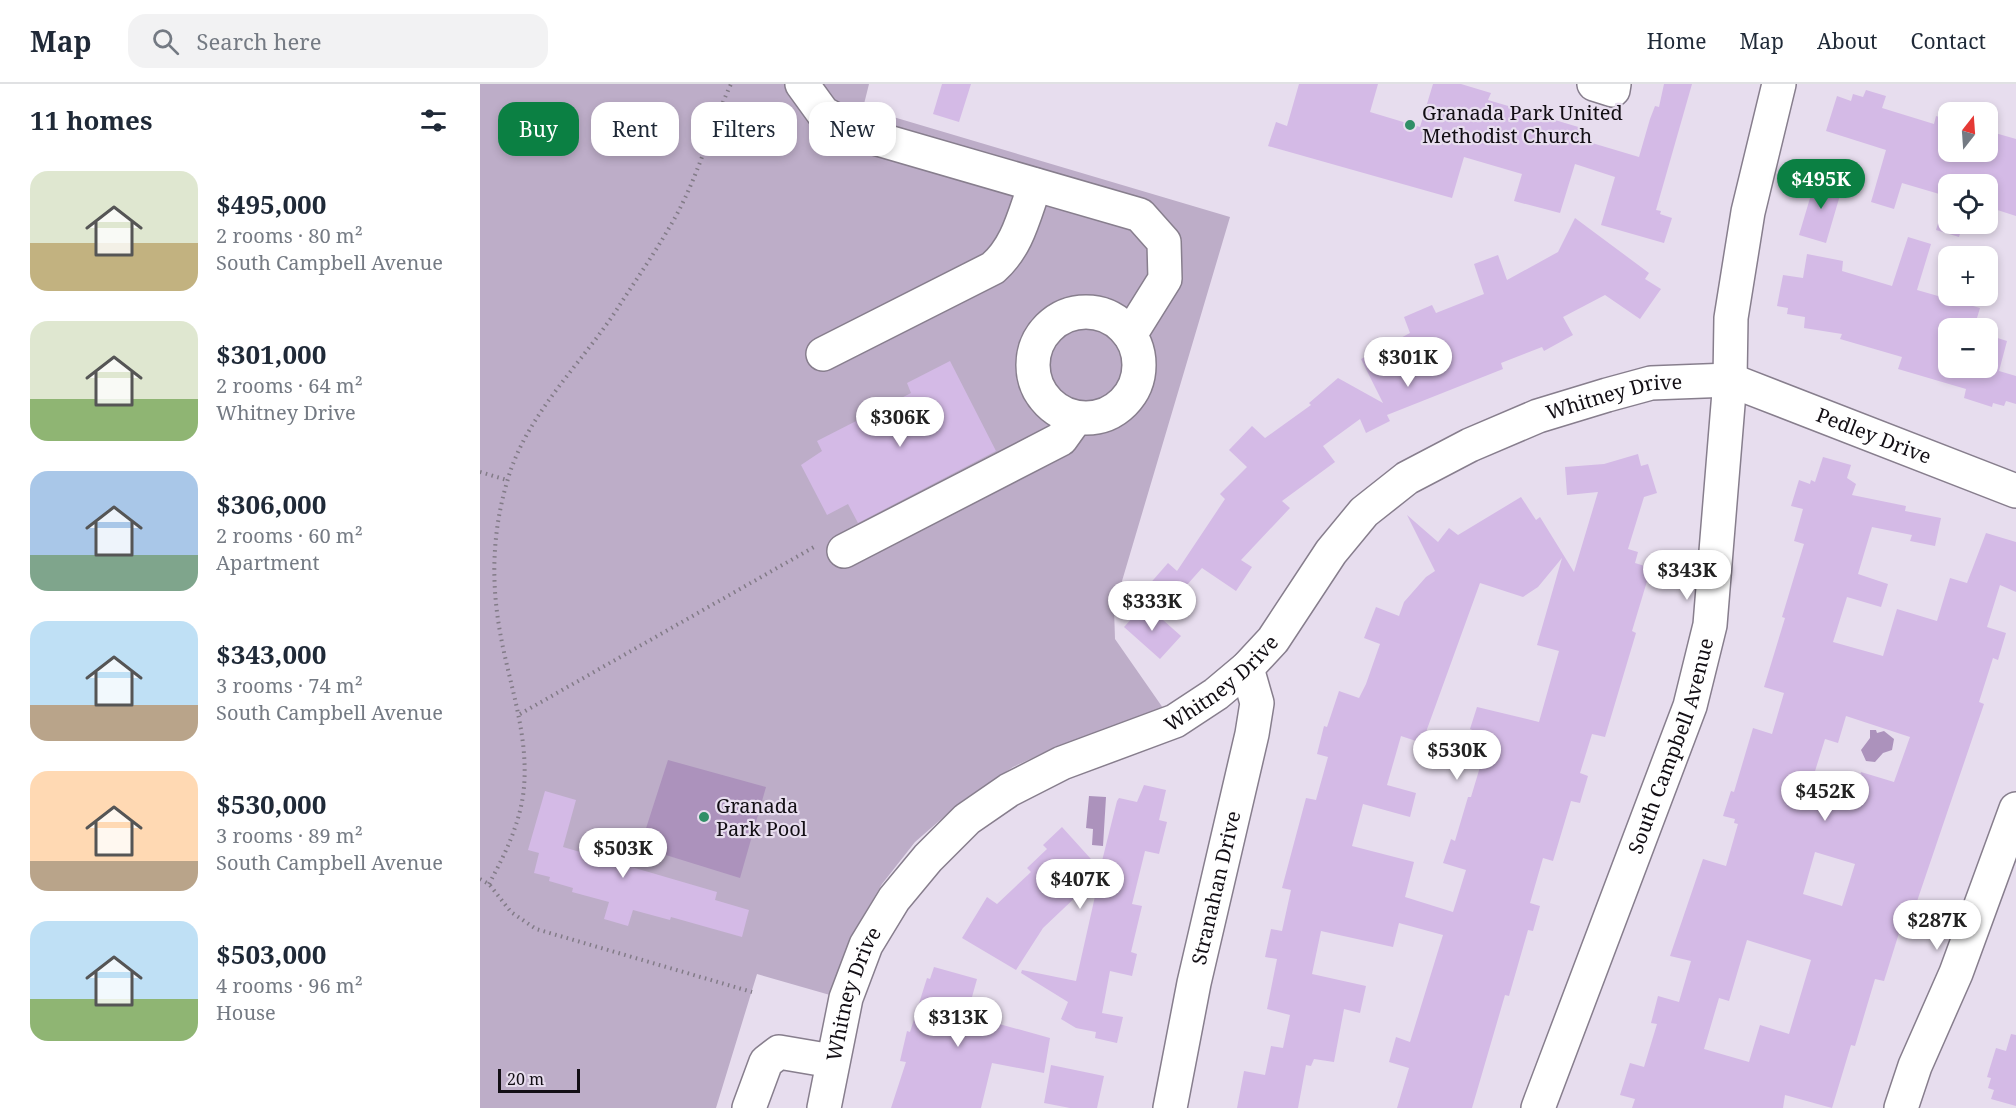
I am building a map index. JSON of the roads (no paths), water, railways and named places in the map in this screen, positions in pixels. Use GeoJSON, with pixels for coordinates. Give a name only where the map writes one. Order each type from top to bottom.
{"type":"FeatureCollection","features":[{"type":"Feature","properties":{"kind":"street"},"geometry":{"type":"LineString","coordinates":[[802,84],[823,113],[864,135],[1140,215],[1164,243],[1165,279],[1130,335]]}},
{"type":"Feature","properties":{"kind":"street"},"geometry":{"type":"LineString","coordinates":[[1594,84],[1612,90],[1614,84]]}},
{"type":"Feature","properties":{"kind":"street","name":"South Campbell Avenue"},"geometry":{"type":"LineString","coordinates":[[1538,1108],[1690,706],[1710,625],[1730,380],[1731,318],[1748,212],[1779,84]]}},
{"type":"Feature","properties":{"kind":"street"},"geometry":{"type":"LineString","coordinates":[[823,354],[993,267],[1005,257],[1014,243],[1035,185]]}},
{"type":"Feature","properties":{"kind":"street"},"geometry":{"type":"LineString","coordinates":[[1096,312],[1116,320],[1130,335],[1139,354],[1139,375],[1131,394],[1116,410],[1097,417],[1076,418],[1057,409],[1042,395],[1034,376],[1034,355],[1041,336],[1056,321],[1076,313],[1096,312]]}},
{"type":"Feature","properties":{"kind":"street","name":"Pedley Drive"},"geometry":{"type":"LineString","coordinates":[[1730,380],[2016,491]]}},
{"type":"Feature","properties":{"kind":"street","name":"Whitney Drive"},"geometry":{"type":"LineString","coordinates":[[824,1108],[846,998],[866,945],[894,899],[928,858],[967,819],[1010,790],[1062,763],[1175,721],[1216,694],[1247,668],[1273,640],[1331,552],[1364,512],[1407,478],[1470,445],[1538,416],[1607,395],[1652,384],[1730,380]]}},
{"type":"Feature","properties":{"kind":"street"},"geometry":{"type":"LineString","coordinates":[[834,546],[1060,439],[1076,418]]}},
{"type":"Feature","properties":{"kind":"street","name":"Stranahan Drive"},"geometry":{"type":"LineString","coordinates":[[1170,1108],[1194,983],[1252,734],[1257,704],[1247,668]]}},
{"type":"Feature","properties":{"kind":"street"},"geometry":{"type":"LineString","coordinates":[[1901,1108],[1915,1066],[1956,973],[2016,809]]}},
{"type":"Feature","properties":{"kind":"street"},"geometry":{"type":"LineString","coordinates":[[749,1108],[766,1062],[778,1052],[832,1061]]}},
{"type":"Feature","properties":{"kind":"place","name":"Granada Park United Methodist Church"},"geometry":{"type":"Point","coordinates":[1410,125]}},
{"type":"Feature","properties":{"kind":"place","name":"Granada Park Pool"},"geometry":{"type":"Point","coordinates":[704,817]}}]}
